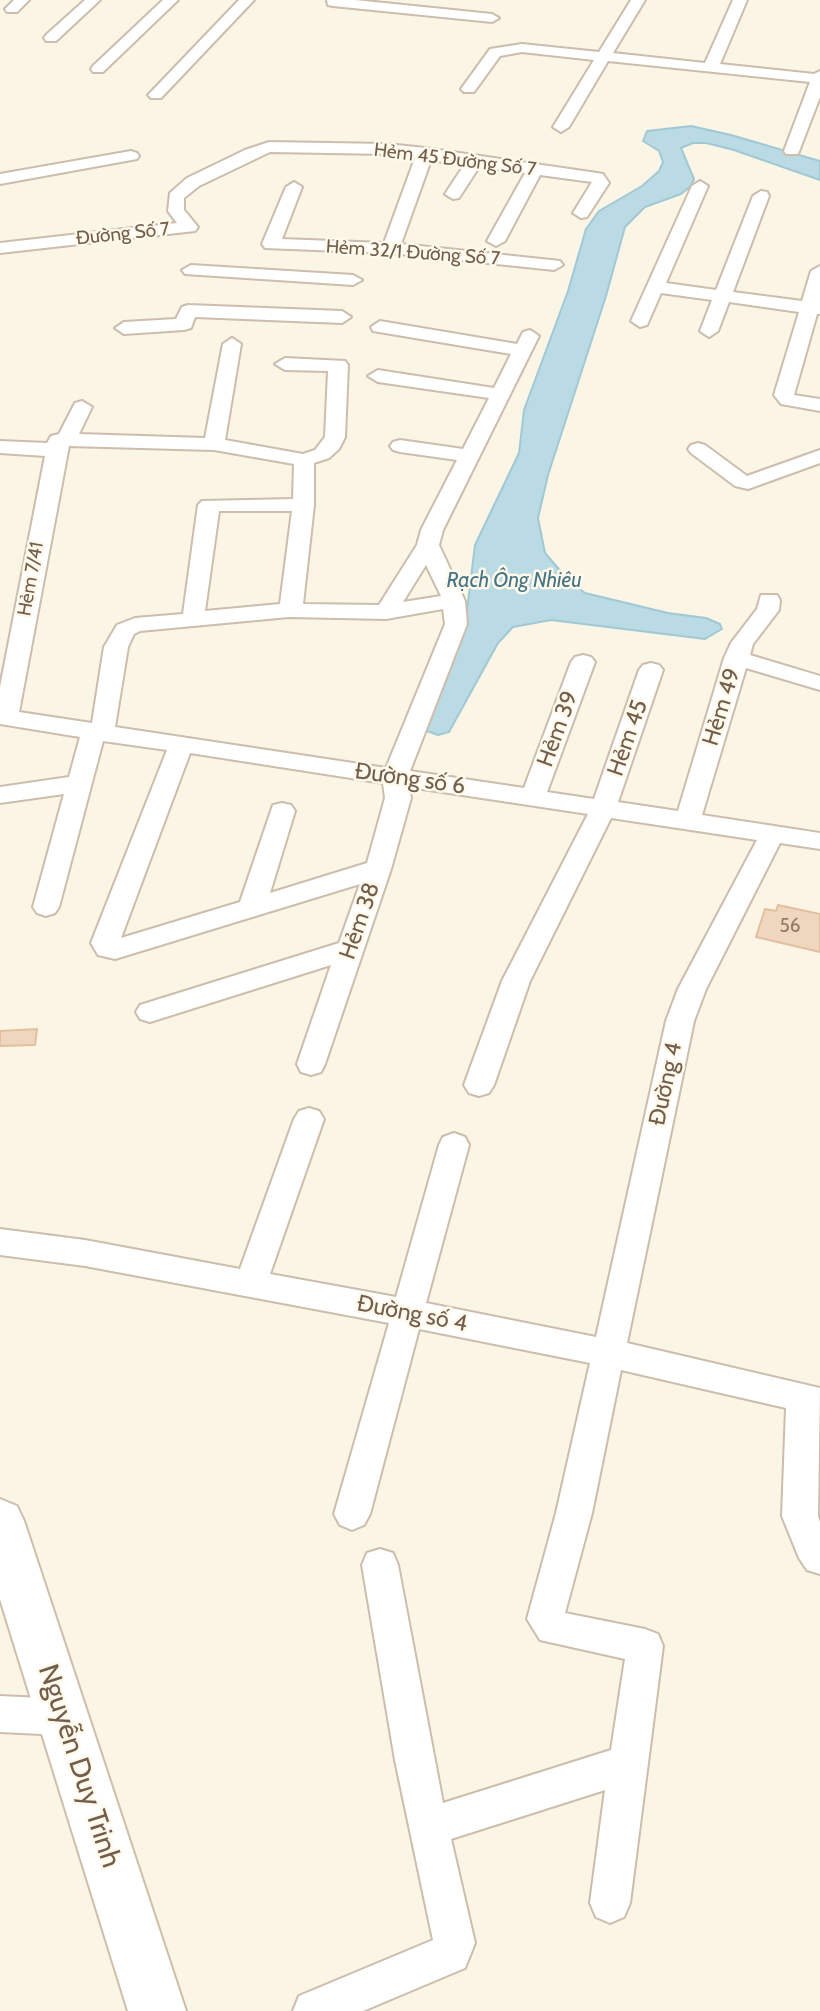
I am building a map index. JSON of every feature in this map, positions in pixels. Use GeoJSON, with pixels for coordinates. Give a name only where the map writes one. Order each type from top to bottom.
{"type":"FeatureCollection","features":[{"type":"Feature","properties":{"kind":"main road","name":"Nguyễn Duy Trinh"},"geometry":{"type":"LineString","coordinates":[[0,1521],[157,2011]]}},
{"type":"Feature","properties":{"kind":"street"},"geometry":{"type":"LineString","coordinates":[[51,38],[93,0]]}},
{"type":"Feature","properties":{"kind":"street"},"geometry":{"type":"LineString","coordinates":[[98,69],[171,0]]}},
{"type":"Feature","properties":{"kind":"street"},"geometry":{"type":"LineString","coordinates":[[156,95],[247,0]]}},
{"type":"Feature","properties":{"kind":"street"},"geometry":{"type":"LineString","coordinates":[[561,127],[638,0]]}},
{"type":"Feature","properties":{"kind":"street"},"geometry":{"type":"LineString","coordinates":[[711,67],[740,0]]}},
{"type":"Feature","properties":{"kind":"street"},"geometry":{"type":"LineString","coordinates":[[320,16],[333,1],[492,18]]}},
{"type":"Feature","properties":{"kind":"street"},"geometry":{"type":"LineString","coordinates":[[469,89],[495,52],[508,48],[820,78],[792,151]]}},
{"type":"Feature","properties":{"kind":"street","name":"Hẻm 45 Đường Số 7"},"geometry":{"type":"LineString","coordinates":[[269,147],[387,149],[577,175]]}},
{"type":"Feature","properties":{"kind":"street","name":"Đường Số 7"},"geometry":{"type":"LineString","coordinates":[[0,248],[190,240],[177,211],[176,197],[193,182],[269,147]]}},
{"type":"Feature","properties":{"kind":"street"},"geometry":{"type":"LineString","coordinates":[[391,248],[425,153]]}},
{"type":"Feature","properties":{"kind":"street"},"geometry":{"type":"LineString","coordinates":[[0,179],[131,156]]}},
{"type":"Feature","properties":{"kind":"street"},"geometry":{"type":"LineString","coordinates":[[453,194],[475,161]]}},
{"type":"Feature","properties":{"kind":"street"},"geometry":{"type":"LineString","coordinates":[[496,241],[535,169]]}},
{"type":"Feature","properties":{"kind":"street"},"geometry":{"type":"LineString","coordinates":[[581,213],[592,197],[601,181],[577,175],[570,193],[592,197]]}},
{"type":"Feature","properties":{"kind":"street"},"geometry":{"type":"LineString","coordinates":[[639,321],[700,186]]}},
{"type":"Feature","properties":{"kind":"street","name":"Hẻm 32/1 Đường Số 7"},"geometry":{"type":"LineString","coordinates":[[294,187],[271,244],[391,248],[554,265]]}},
{"type":"Feature","properties":{"kind":"street"},"geometry":{"type":"LineString","coordinates":[[709,331],[761,196]]}},
{"type":"Feature","properties":{"kind":"street"},"geometry":{"type":"LineString","coordinates":[[124,328],[184,324],[189,291],[190,240]]}},
{"type":"Feature","properties":{"kind":"street"},"geometry":{"type":"LineString","coordinates":[[820,271],[814,308],[784,395],[788,400],[820,405]]}},
{"type":"Feature","properties":{"kind":"street"},"geometry":{"type":"LineString","coordinates":[[189,291],[353,280]]}},
{"type":"Feature","properties":{"kind":"street"},"geometry":{"type":"LineString","coordinates":[[656,287],[814,308]]}},
{"type":"Feature","properties":{"kind":"street"},"geometry":{"type":"LineString","coordinates":[[189,291],[342,317]]}},
{"type":"Feature","properties":{"kind":"street"},"geometry":{"type":"LineString","coordinates":[[380,327],[525,343],[432,530],[429,545],[386,612]]}},
{"type":"Feature","properties":{"kind":"street"},"geometry":{"type":"LineString","coordinates":[[214,444],[232,344]]}},
{"type":"Feature","properties":{"kind":"street"},"geometry":{"type":"LineString","coordinates":[[0,447],[59,444],[214,444],[304,460],[323,454],[332,445],[335,437],[338,365],[285,364]]}},
{"type":"Feature","properties":{"kind":"street"},"geometry":{"type":"LineString","coordinates":[[378,376],[498,394]]}},
{"type":"Feature","properties":{"kind":"street","name":"Hẻm 7/41"},"geometry":{"type":"LineString","coordinates":[[3,718],[59,444],[82,407]]}},
{"type":"Feature","properties":{"kind":"street"},"geometry":{"type":"LineString","coordinates":[[400,446],[469,456]]}},
{"type":"Feature","properties":{"kind":"street"},"geometry":{"type":"LineString","coordinates":[[698,449],[742,482],[748,483],[820,456]]}},
{"type":"Feature","properties":{"kind":"street"},"geometry":{"type":"LineString","coordinates":[[289,610],[294,596],[303,505],[304,460]]}},
{"type":"Feature","properties":{"kind":"street"},"geometry":{"type":"LineString","coordinates":[[193,620],[209,505],[303,505]]}},
{"type":"Feature","properties":{"kind":"street"},"geometry":{"type":"LineString","coordinates":[[395,777],[456,624],[454,601],[429,545]]}},
{"type":"Feature","properties":{"kind":"street","name":"Hẻm 49"},"geometry":{"type":"LineString","coordinates":[[688,820],[736,658],[742,643],[768,610],[769,600]]}},
{"type":"Feature","properties":{"kind":"street"},"geometry":{"type":"LineString","coordinates":[[46,907],[79,784],[97,733],[116,647],[125,630],[135,625],[289,610],[386,612],[454,601]]}},
{"type":"Feature","properties":{"kind":"street"},"geometry":{"type":"LineString","coordinates":[[736,658],[820,683]]}},
{"type":"Feature","properties":{"kind":"street","name":"Hẻm 39"},"geometry":{"type":"LineString","coordinates":[[533,797],[583,662]]}},
{"type":"Feature","properties":{"kind":"street","name":"Hẻm 45"},"geometry":{"type":"LineString","coordinates":[[479,1085],[516,981],[604,807],[651,670]]}},
{"type":"Feature","properties":{"kind":"street","name":"Đường số 6"},"geometry":{"type":"LineString","coordinates":[[3,718],[820,841]]}},
{"type":"Feature","properties":{"kind":"street"},"geometry":{"type":"LineString","coordinates":[[181,745],[105,943],[107,948],[115,949],[378,869]]}},
{"type":"Feature","properties":{"kind":"street","name":"Hẻm 38"},"geometry":{"type":"LineString","coordinates":[[311,1064],[378,869],[398,798],[395,777]]}},
{"type":"Feature","properties":{"kind":"street"},"geometry":{"type":"LineString","coordinates":[[0,795],[79,784]]}},
{"type":"Feature","properties":{"kind":"street"},"geometry":{"type":"LineString","coordinates":[[252,908],[282,811]]}},
{"type":"Feature","properties":{"kind":"street","name":"Đường 4"},"geometry":{"type":"LineString","coordinates":[[628,1764],[645,1646],[549,1627],[545,1619],[574,1513],[680,1021],[692,989],[773,832]]}},
{"type":"Feature","properties":{"kind":"street"},"geometry":{"type":"LineString","coordinates":[[150,1012],[349,950]]}},
{"type":"Feature","properties":{"kind":"street"},"geometry":{"type":"LineString","coordinates":[[251,1284],[309,1119]]}},
{"type":"Feature","properties":{"kind":"street"},"geometry":{"type":"LineString","coordinates":[[352,1514],[454,1144]]}},
{"type":"Feature","properties":{"kind":"street","name":"Đường số 4"},"geometry":{"type":"LineString","coordinates":[[0,1242],[85,1253],[408,1312],[608,1353],[812,1401]]}},
{"type":"Feature","properties":{"kind":"street"},"geometry":{"type":"LineString","coordinates":[[812,1401],[800,1516],[812,1547],[820,1559]]}},
{"type":"Feature","properties":{"kind":"street"},"geometry":{"type":"LineString","coordinates":[[314,2011],[450,1953],[454,1942],[428,1827],[380,1565]]}},
{"type":"Feature","properties":{"kind":"street"},"geometry":{"type":"LineString","coordinates":[[0,1714],[63,1717]]}},
{"type":"Feature","properties":{"kind":"street"},"geometry":{"type":"LineString","coordinates":[[428,1827],[628,1764],[610,1903]]}},
{"type":"Feature","properties":{"kind":"water","name":"Rạch Ông Nhiêu"},"geometry":{"type":"Polygon","coordinates":[[[691,126],[820,161],[820,180],[706,143],[693,143],[681,148],[694,179],[691,186],[681,194],[645,207],[625,227],[606,296],[548,475],[538,518],[545,553],[569,581],[585,593],[668,613],[706,618],[720,624],[722,629],[705,639],[551,620],[513,627],[498,643],[449,732],[438,735],[421,729],[448,667],[467,610],[475,545],[519,453],[524,410],[568,291],[586,229],[599,211],[642,186],[659,171],[663,162],[659,151],[643,141],[647,131],[691,126]]]}},
{"type":"Feature","properties":{"kind":"building"},"geometry":{"type":"Polygon","coordinates":[[[778,905],[820,914],[820,952],[756,937],[765,909],[776,911],[778,905]]]}},
{"type":"Feature","properties":{"kind":"building"},"geometry":{"type":"Polygon","coordinates":[[[37,1029],[35,1045],[0,1046],[0,1031],[37,1029]]]}}]}
